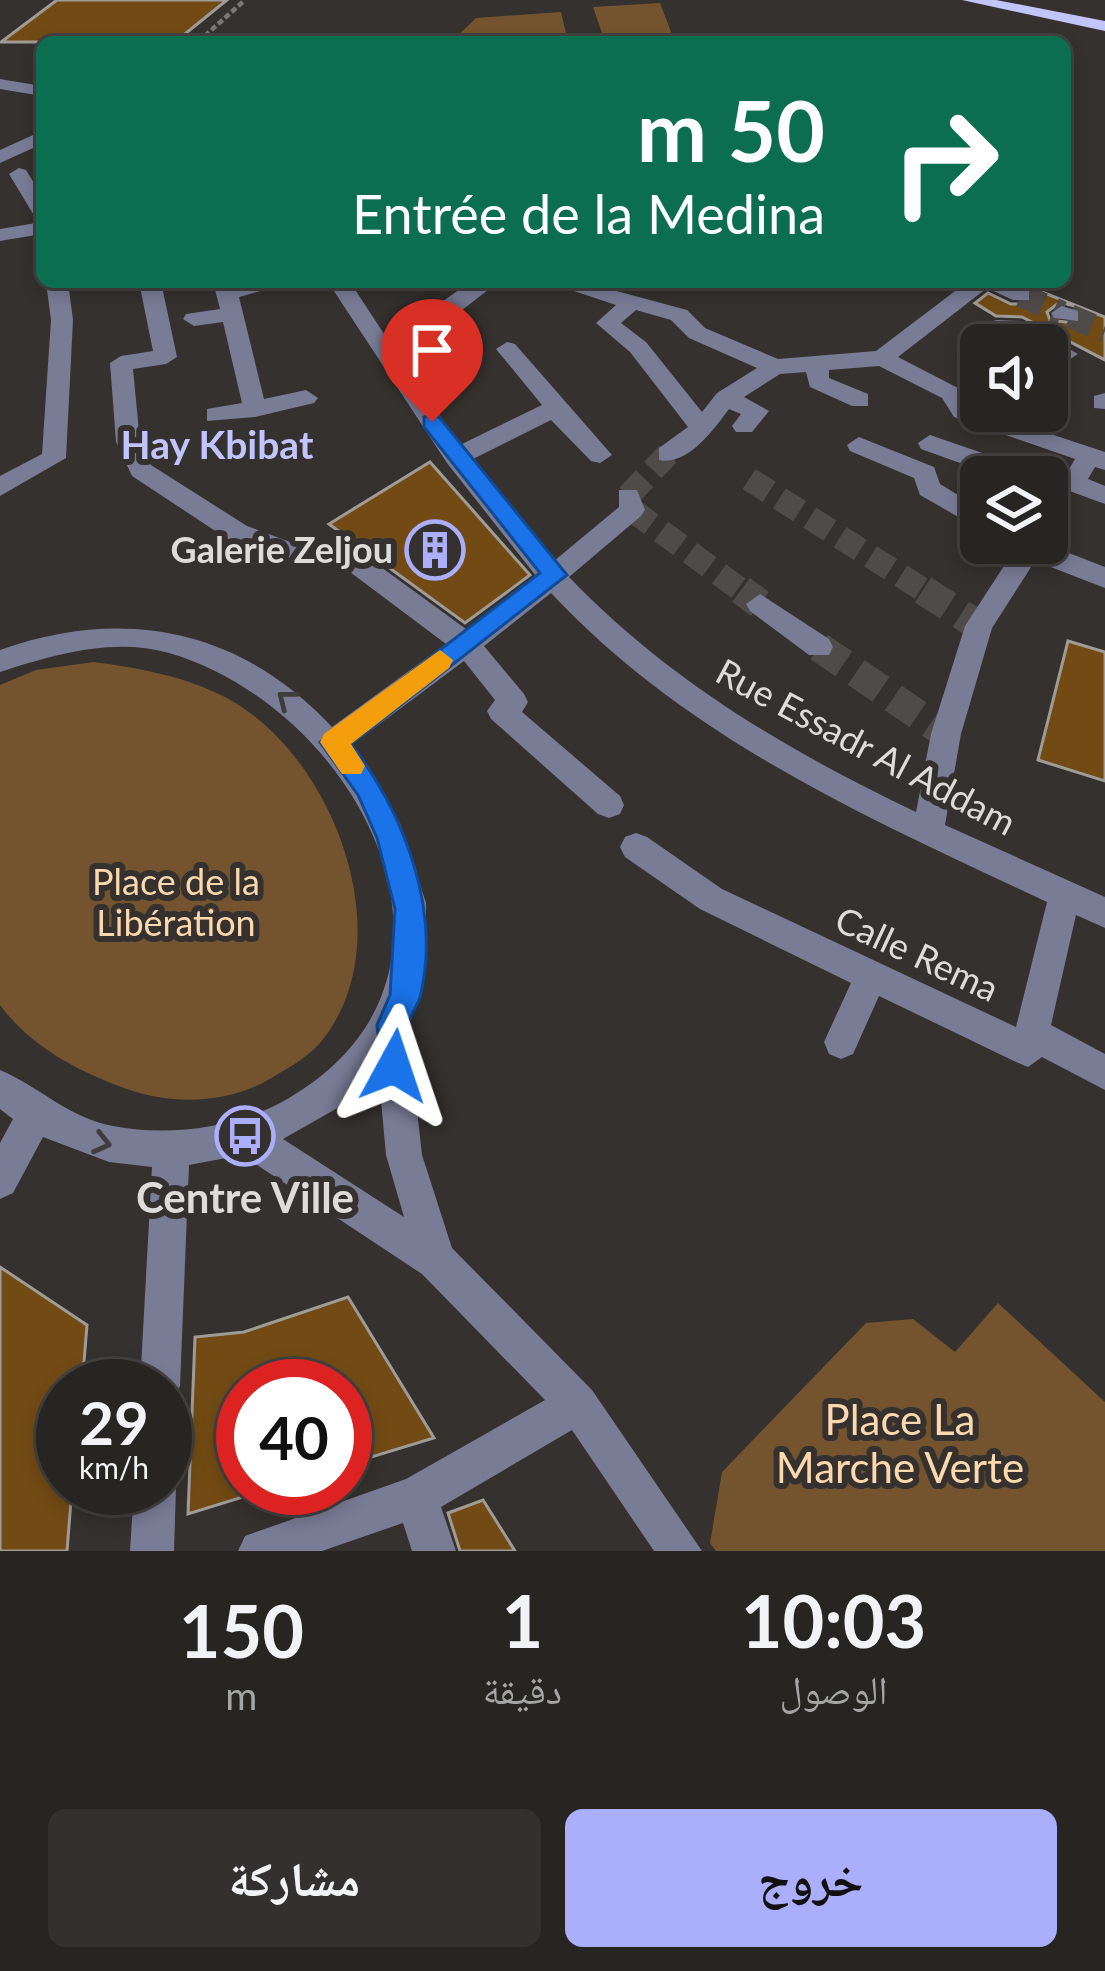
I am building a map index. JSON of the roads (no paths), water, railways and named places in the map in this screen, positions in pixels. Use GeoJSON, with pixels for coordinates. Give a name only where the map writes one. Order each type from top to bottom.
{"type":"FeatureCollection","features":[{"type":"Feature","properties":{"kind":"main road"},"geometry":{"type":"LineString","coordinates":[[970,0],[1105,26]]}},
{"type":"Feature","properties":{"kind":"street"},"geometry":{"type":"LineString","coordinates":[[0,84],[36,90]]}},
{"type":"Feature","properties":{"kind":"street"},"geometry":{"type":"LineString","coordinates":[[0,157],[36,140]]}},
{"type":"Feature","properties":{"kind":"street"},"geometry":{"type":"LineString","coordinates":[[19,174],[36,203]]}},
{"type":"Feature","properties":{"kind":"street"},"geometry":{"type":"LineString","coordinates":[[0,235],[36,230]]}},
{"type":"Feature","properties":{"kind":"street"},"geometry":{"type":"LineString","coordinates":[[0,487],[54,458],[62,320],[58,288]]}},
{"type":"Feature","properties":{"kind":"street"},"geometry":{"type":"LineString","coordinates":[[151,288],[166,357],[122,363],[128,442],[141,470],[175,497],[238,533],[297,555],[339,550],[514,702],[501,711],[609,806]]}},
{"type":"Feature","properties":{"kind":"street"},"geometry":{"type":"LineString","coordinates":[[194,319],[227,296],[257,288]]}},
{"type":"Feature","properties":{"kind":"street","name":"Rue Essadr Al Addam"},"geometry":{"type":"LineString","coordinates":[[342,288],[456,457],[555,575],[632,655],[723,721],[928,833],[1105,913]]}},
{"type":"Feature","properties":{"kind":"street"},"geometry":{"type":"LineString","coordinates":[[383,351],[428,327],[476,288]]}},
{"type":"Feature","properties":{"kind":"street"},"geometry":{"type":"LineString","coordinates":[[606,289],[630,304],[679,315],[697,333],[775,367],[882,358],[973,288]]}},
{"type":"Feature","properties":{"kind":"street"},"geometry":{"type":"LineString","coordinates":[[1005,288],[1021,295]]}},
{"type":"Feature","properties":{"kind":"street"},"geometry":{"type":"LineString","coordinates":[[227,296],[256,409]]}},
{"type":"Feature","properties":{"kind":"street"},"geometry":{"type":"LineString","coordinates":[[630,304],[608,323],[638,347],[702,428]]}},
{"type":"Feature","properties":{"kind":"street"},"geometry":{"type":"LineString","coordinates":[[1058,324],[1066,315]]}},
{"type":"Feature","properties":{"kind":"street"},"geometry":{"type":"LineString","coordinates":[[507,349],[600,455]]}},
{"type":"Feature","properties":{"kind":"street"},"geometry":{"type":"LineString","coordinates":[[214,358],[242,354]]}},
{"type":"Feature","properties":{"kind":"street"},"geometry":{"type":"LineString","coordinates":[[882,358],[950,393],[962,411],[1097,458],[1073,484],[1104,495]]}},
{"type":"Feature","properties":{"kind":"street"},"geometry":{"type":"LineString","coordinates":[[817,364],[818,382],[860,400]]}},
{"type":"Feature","properties":{"kind":"street"},"geometry":{"type":"LineString","coordinates":[[668,454],[702,428],[725,398],[775,367]]}},
{"type":"Feature","properties":{"kind":"street"},"geometry":{"type":"LineString","coordinates":[[215,416],[306,398]]}},
{"type":"Feature","properties":{"kind":"street"},"geometry":{"type":"LineString","coordinates":[[725,398],[757,411],[744,426]]}},
{"type":"Feature","properties":{"kind":"street"},"geometry":{"type":"LineString","coordinates":[[456,457],[558,409]]}},
{"type":"Feature","properties":{"kind":"street"},"geometry":{"type":"LineString","coordinates":[[930,443],[966,456]]}},
{"type":"Feature","properties":{"kind":"street"},"geometry":{"type":"LineString","coordinates":[[859,445],[960,508]]}},
{"type":"Feature","properties":{"kind":"street"},"geometry":{"type":"LineString","coordinates":[[334,742],[555,575],[632,510],[628,496]]}},
{"type":"Feature","properties":{"kind":"street"},"geometry":{"type":"LineString","coordinates":[[928,833],[946,734],[979,626],[1012,564]]}},
{"type":"Feature","properties":{"kind":"street"},"geometry":{"type":"LineString","coordinates":[[1068,564],[1105,578]]}},
{"type":"Feature","properties":{"kind":"street"},"geometry":{"type":"LineString","coordinates":[[760,604],[819,647]]}},
{"type":"Feature","properties":{"kind":"street"},"geometry":{"type":"LineString","coordinates":[[0,661],[94,637],[173,643],[233,664],[288,698],[334,742],[368,788],[391,838],[410,909],[405,995],[392,1025],[353,1076],[303,1111],[245,1136],[171,1152],[74,1136],[34,1115],[0,1088]]}},
{"type":"Feature","properties":{"kind":"street","name":"Calle Rema"},"geometry":{"type":"LineString","coordinates":[[636,847],[711,898],[1028,1050],[1065,894]]}},
{"type":"Feature","properties":{"kind":"street"},"geometry":{"type":"LineString","coordinates":[[842,1042],[872,975]]}},
{"type":"Feature","properties":{"kind":"street"},"geometry":{"type":"LineString","coordinates":[[392,1025],[404,1155],[436,1260]]}},
{"type":"Feature","properties":{"kind":"street"},"geometry":{"type":"LineString","coordinates":[[1032,1033],[1105,1073]]}},
{"type":"Feature","properties":{"kind":"street"},"geometry":{"type":"LineString","coordinates":[[0,1180],[34,1115]]}},
{"type":"Feature","properties":{"kind":"street"},"geometry":{"type":"LineString","coordinates":[[245,1136],[436,1260],[578,1404],[680,1551]]}},
{"type":"Feature","properties":{"kind":"street"},"geometry":{"type":"LineString","coordinates":[[161,1359],[171,1152]]}},
{"type":"Feature","properties":{"kind":"street"},"geometry":{"type":"LineString","coordinates":[[260,1551],[416,1497],[578,1404]]}},
{"type":"Feature","properties":{"kind":"street"},"geometry":{"type":"LineString","coordinates":[[416,1497],[434,1551]]}},
{"type":"Feature","properties":{"kind":"street"},"geometry":{"type":"LineString","coordinates":[[152,1551],[154,1515]]}},
{"type":"Feature","properties":{"kind":"tunnel"},"geometry":{"type":"LineString","coordinates":[[1021,295],[1062,313]]}},
{"type":"Feature","properties":{"kind":"tunnel"},"geometry":{"type":"LineString","coordinates":[[1070,316],[1105,331]]}},
{"type":"Feature","properties":{"kind":"tunnel"},"geometry":{"type":"LineString","coordinates":[[628,496],[668,454]]}},
{"type":"Feature","properties":{"kind":"tunnel"},"geometry":{"type":"LineString","coordinates":[[749,479],[928,593]]}},
{"type":"Feature","properties":{"kind":"tunnel"},"geometry":{"type":"LineString","coordinates":[[632,510],[745,593]]}},
{"type":"Feature","properties":{"kind":"tunnel"},"geometry":{"type":"LineString","coordinates":[[741,590],[760,604]]}},
{"type":"Feature","properties":{"kind":"tunnel"},"geometry":{"type":"LineString","coordinates":[[923,590],[979,626]]}},
{"type":"Feature","properties":{"kind":"tunnel"},"geometry":{"type":"LineString","coordinates":[[819,647],[946,734]]}},
{"type":"Feature","properties":{"kind":"place","name":"Galerie Zeljou"},"geometry":{"type":"Point","coordinates":[435,550]}},
{"type":"Feature","properties":{"kind":"place","name":"Centre Ville"},"geometry":{"type":"Point","coordinates":[245,1136]}},
{"type":"Feature","properties":{"kind":"district","name":"Hay Kbibat"},"geometry":{"type":"Point","coordinates":[217,445]}},
{"type":"Feature","properties":{"kind":"park label","name":"Place de la Libération"},"geometry":{"type":"Point","coordinates":[176,902]}},
{"type":"Feature","properties":{"kind":"park label","name":"Place La Marche Verte"},"geometry":{"type":"Point","coordinates":[900,1444]}}]}
